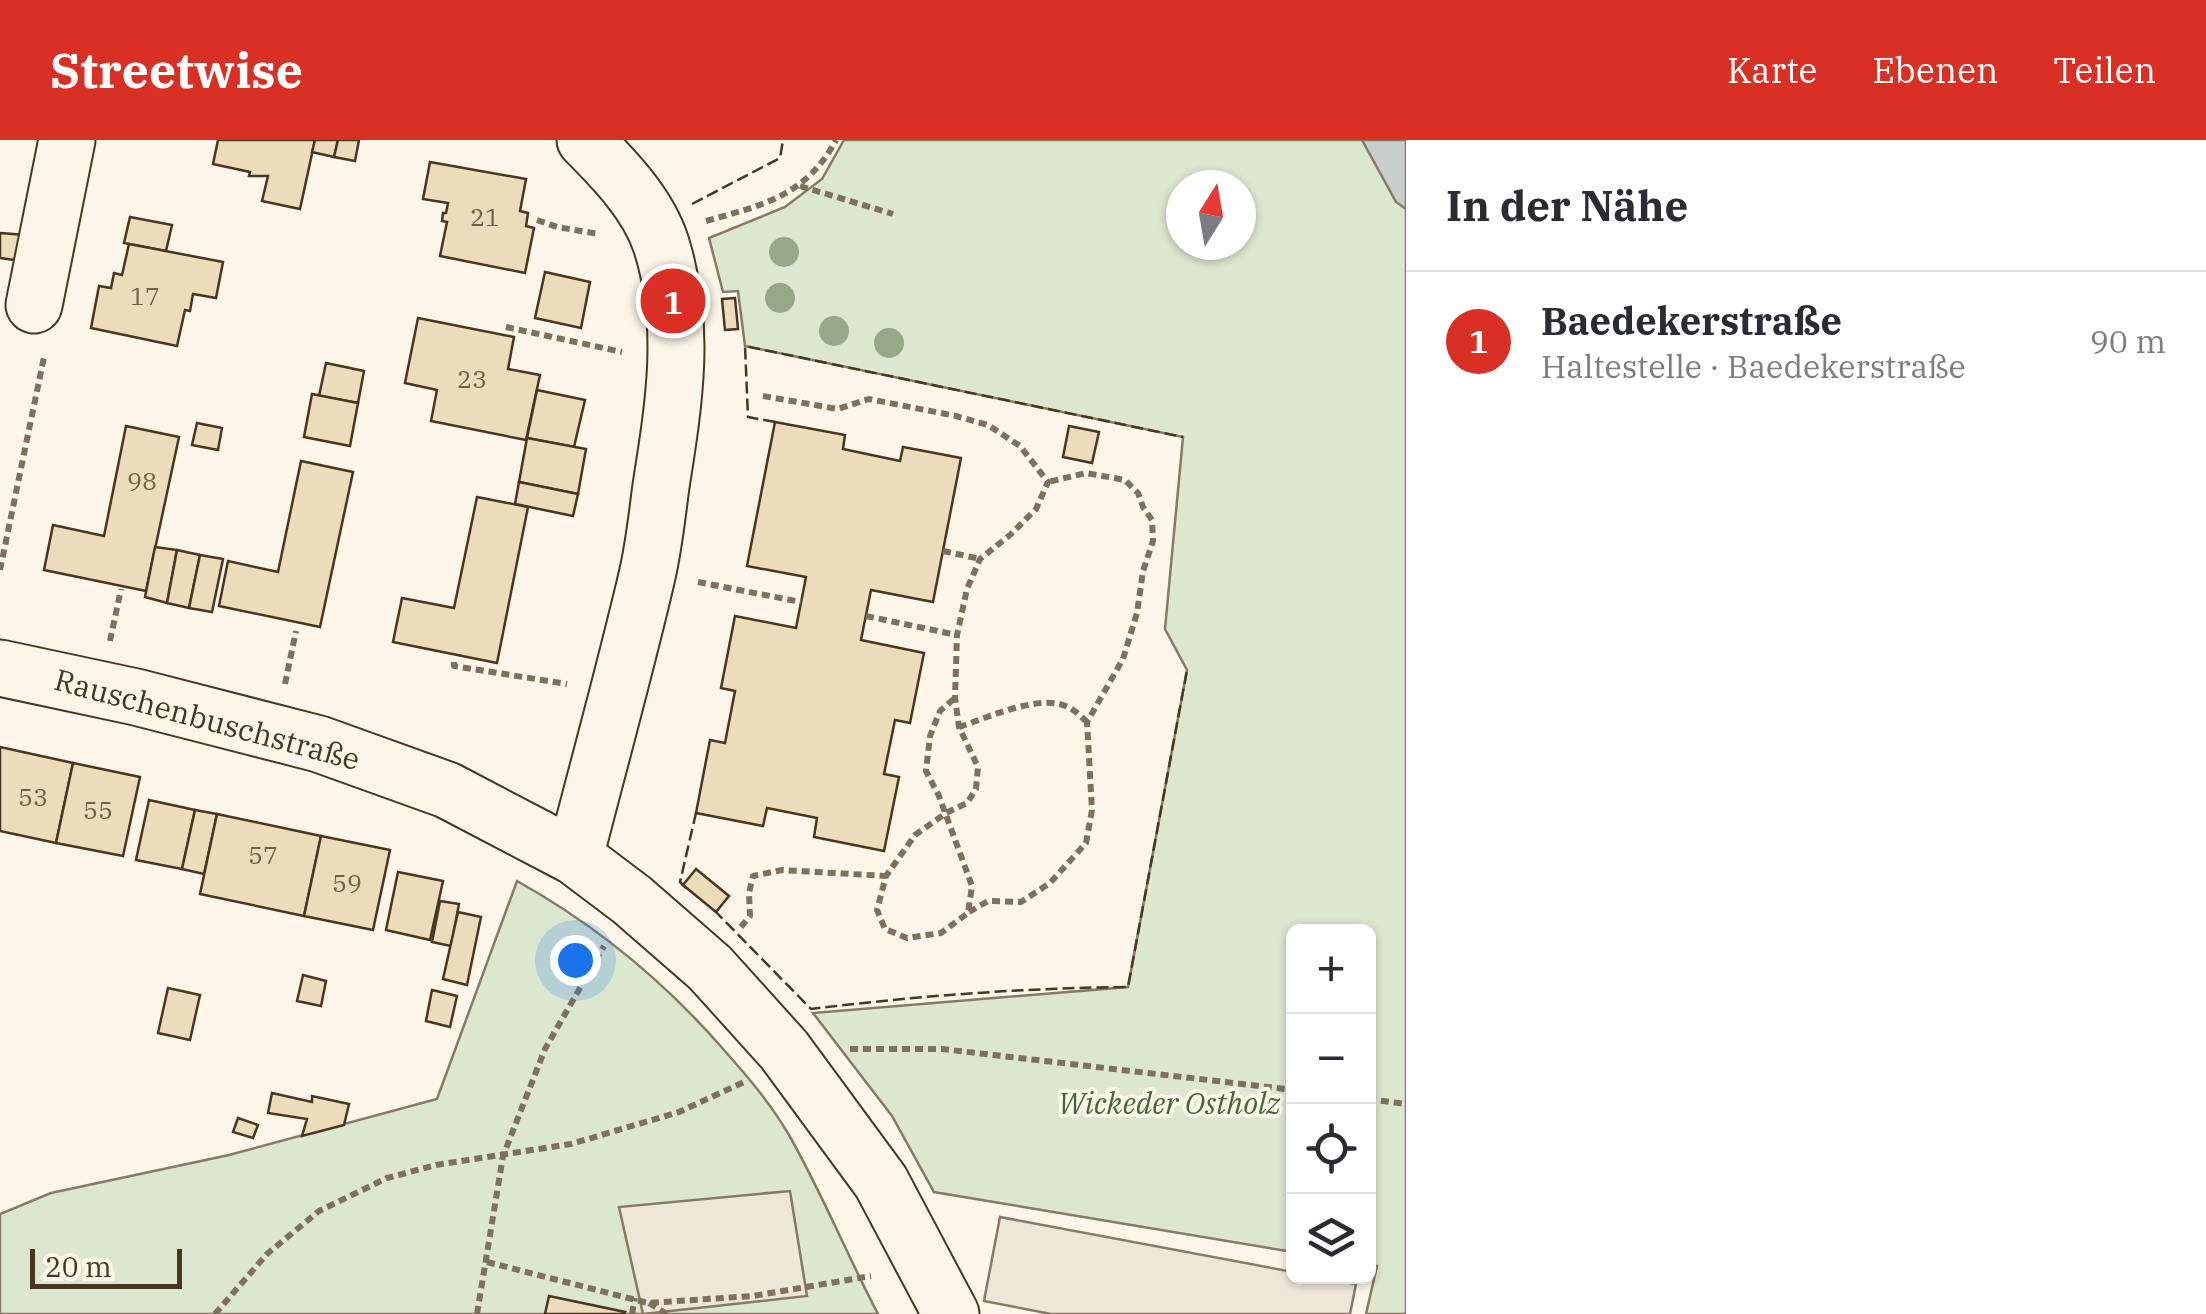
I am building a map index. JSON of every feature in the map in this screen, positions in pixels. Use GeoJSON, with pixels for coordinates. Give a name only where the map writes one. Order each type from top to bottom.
{"type":"FeatureCollection","features":[{"type":"Feature","properties":{"kind":"street"},"geometry":{"type":"LineString","coordinates":[[34,305],[67,140]]}},
{"type":"Feature","properties":{"kind":"street"},"geometry":{"type":"LineString","coordinates":[[574,857],[648,572],[674,412],[677,364],[674,308],[662,245],[620,178],[585,140]]}},
{"type":"Feature","properties":{"kind":"street","name":"Rauschenbuschstraße"},"geometry":{"type":"LineString","coordinates":[[0,668],[136,697],[318,744],[447,790],[574,857],[632,900],[710,968],[784,1050],[881,1182],[951,1314]]}},
{"type":"Feature","properties":{"kind":"path"},"geometry":{"type":"LineString","coordinates":[[657,234],[755,207],[800,186],[836,140]]}},
{"type":"Feature","properties":{"kind":"path"},"geometry":{"type":"LineString","coordinates":[[800,186],[894,214]]}},
{"type":"Feature","properties":{"kind":"path"},"geometry":{"type":"LineString","coordinates":[[0,570],[4,531],[52,320],[34,305]]}},
{"type":"Feature","properties":{"kind":"path"},"geometry":{"type":"LineString","coordinates":[[506,327],[677,364]]}},
{"type":"Feature","properties":{"kind":"path"},"geometry":{"type":"LineString","coordinates":[[763,396],[838,409],[870,399],[988,425],[1020,446],[1048,482]]}},
{"type":"Feature","properties":{"kind":"path"},"geometry":{"type":"LineString","coordinates":[[1086,473],[1125,480],[1138,493],[1152,520],[1153,541],[1143,571],[1138,613],[1123,659],[1087,722],[1092,810],[1086,843],[1050,883],[1021,902],[988,901],[941,934],[906,938],[885,929],[877,910],[886,876],[915,835],[967,803],[976,789],[978,767],[959,727],[955,698],[958,635],[968,589],[980,559],[1036,509],[1048,482],[1086,473]]}},
{"type":"Feature","properties":{"kind":"path"},"geometry":{"type":"LineString","coordinates":[[943,551],[980,559]]}},
{"type":"Feature","properties":{"kind":"path"},"geometry":{"type":"LineString","coordinates":[[648,572],[801,602]]}},
{"type":"Feature","properties":{"kind":"path"},"geometry":{"type":"LineString","coordinates":[[866,616],[958,635]]}},
{"type":"Feature","properties":{"kind":"path"},"geometry":{"type":"LineString","coordinates":[[454,662],[454,666],[617,692]]}},
{"type":"Feature","properties":{"kind":"path"},"geometry":{"type":"LineString","coordinates":[[955,698],[940,711],[930,736],[926,771],[972,886],[968,913]]}},
{"type":"Feature","properties":{"kind":"path"},"geometry":{"type":"LineString","coordinates":[[959,727],[1048,702],[1068,706],[1087,722]]}},
{"type":"Feature","properties":{"kind":"path"},"geometry":{"type":"LineString","coordinates":[[736,932],[750,916],[753,876],[782,870],[886,876]]}},
{"type":"Feature","properties":{"kind":"path"},"geometry":{"type":"LineString","coordinates":[[477,1314],[502,1156],[545,1049],[632,900]]}},
{"type":"Feature","properties":{"kind":"path"},"geometry":{"type":"LineString","coordinates":[[215,1314],[267,1254],[319,1211],[387,1178],[436,1165],[571,1144],[679,1112],[750,1079],[784,1050],[942,1049],[1286,1089]]}},
{"type":"Feature","properties":{"kind":"path"},"geometry":{"type":"LineString","coordinates":[[1376,1100],[1406,1104]]}},
{"type":"Feature","properties":{"kind":"path"},"geometry":{"type":"LineString","coordinates":[[487,1262],[634,1298],[667,1314]]}},
{"type":"Feature","properties":{"kind":"path"},"geometry":{"type":"LineString","coordinates":[[648,1303],[753,1296],[926,1266]]}},
{"type":"Feature","properties":{"kind":"path"},"geometry":{"type":"LineString","coordinates":[[632,1314],[634,1298]]}},
{"type":"Feature","properties":{"kind":"green space","name":"Wickeder Ostholz"},"geometry":{"type":"Polygon","coordinates":[[[844,140],[1406,140],[1406,1314],[1366,1314],[1376,1284],[1377,1266],[1376,924],[1286,924],[1286,1251],[934,1192],[892,1116],[813,1013],[1128,987],[1187,670],[1165,629],[1183,437],[745,346],[738,291],[723,292],[709,238],[785,207],[822,179],[844,140]]]}},
{"type":"Feature","properties":{"kind":"green space"},"geometry":{"type":"Polygon","coordinates":[[[517,881],[628,956],[678,1001],[750,1081],[801,1157],[878,1314],[0,1314],[0,1214],[51,1193],[229,1155],[437,1099],[517,881]]]}},
{"type":"Feature","properties":{"kind":"shaded area"},"geometry":{"type":"Polygon","coordinates":[[[1362,140],[1406,140],[1406,209],[1396,202],[1362,140]]]}},
{"type":"Feature","properties":{"kind":"shaded area"},"geometry":{"type":"Polygon","coordinates":[[[790,1191],[807,1296],[643,1314],[619,1207],[790,1191]]]}},
{"type":"Feature","properties":{"kind":"shaded area"},"geometry":{"type":"Polygon","coordinates":[[[1000,1217],[1286,1271],[1286,1284],[1356,1284],[1350,1314],[1051,1314],[984,1301],[1000,1217]]]}},
{"type":"Feature","properties":{"kind":"building"},"geometry":{"type":"Polygon","coordinates":[[[218,140],[315,140],[300,209],[262,201],[268,176],[249,176],[250,172],[213,164],[218,140]]]}},
{"type":"Feature","properties":{"kind":"building"},"geometry":{"type":"Polygon","coordinates":[[[315,140],[338,140],[334,157],[312,152],[315,140]]]}},
{"type":"Feature","properties":{"kind":"building"},"geometry":{"type":"Polygon","coordinates":[[[338,140],[359,140],[355,161],[334,157],[338,140]]]}},
{"type":"Feature","properties":{"kind":"building"},"geometry":{"type":"Polygon","coordinates":[[[430,162],[526,179],[520,211],[528,213],[526,226],[534,228],[525,273],[440,256],[447,222],[442,221],[443,213],[448,203],[423,199],[430,162]]]}},
{"type":"Feature","properties":{"kind":"building"},"geometry":{"type":"Polygon","coordinates":[[[130,217],[172,225],[166,251],[124,243],[130,217]]]}},
{"type":"Feature","properties":{"kind":"building"},"geometry":{"type":"Polygon","coordinates":[[[0,233],[25,235],[22,261],[0,258],[0,233]]]}},
{"type":"Feature","properties":{"kind":"building"},"geometry":{"type":"Polygon","coordinates":[[[129,244],[223,262],[216,298],[193,294],[177,346],[91,328],[99,286],[111,288],[114,273],[122,275],[129,244]]]}},
{"type":"Feature","properties":{"kind":"building"},"geometry":{"type":"Polygon","coordinates":[[[545,272],[590,282],[581,328],[535,318],[545,272]]]}},
{"type":"Feature","properties":{"kind":"building"},"geometry":{"type":"Polygon","coordinates":[[[735,298],[738,329],[725,330],[722,299],[735,298]]]}},
{"type":"Feature","properties":{"kind":"building"},"geometry":{"type":"Polygon","coordinates":[[[418,318],[514,337],[508,369],[540,375],[526,440],[431,421],[437,390],[405,383],[418,318]]]}},
{"type":"Feature","properties":{"kind":"building"},"geometry":{"type":"Polygon","coordinates":[[[326,363],[364,371],[358,403],[319,396],[326,363]]]}},
{"type":"Feature","properties":{"kind":"building"},"geometry":{"type":"Polygon","coordinates":[[[537,390],[585,400],[574,447],[527,438],[537,390]]]}},
{"type":"Feature","properties":{"kind":"building"},"geometry":{"type":"Polygon","coordinates":[[[312,394],[358,403],[350,446],[304,437],[312,394]]]}},
{"type":"Feature","properties":{"kind":"building"},"geometry":{"type":"Polygon","coordinates":[[[775,422],[845,435],[843,449],[900,461],[903,447],[961,458],[933,602],[871,590],[861,640],[924,653],[910,723],[895,720],[884,774],[899,777],[884,851],[814,837],[817,818],[767,808],[763,826],[696,813],[710,740],[725,743],[735,691],[721,688],[735,616],[796,628],[806,577],[747,566],[775,422]]]}},
{"type":"Feature","properties":{"kind":"building"},"geometry":{"type":"Polygon","coordinates":[[[197,423],[222,428],[218,450],[192,445],[197,423]]]}},
{"type":"Feature","properties":{"kind":"building"},"geometry":{"type":"Polygon","coordinates":[[[126,426],[179,437],[146,591],[44,570],[53,525],[104,536],[126,426]]]}},
{"type":"Feature","properties":{"kind":"building"},"geometry":{"type":"Polygon","coordinates":[[[1069,426],[1099,432],[1092,463],[1063,457],[1069,426]]]}},
{"type":"Feature","properties":{"kind":"building"},"geometry":{"type":"Polygon","coordinates":[[[527,438],[586,449],[578,494],[519,482],[527,438]]]}},
{"type":"Feature","properties":{"kind":"building"},"geometry":{"type":"Polygon","coordinates":[[[301,461],[353,472],[320,627],[219,606],[228,561],[278,572],[301,461]]]}},
{"type":"Feature","properties":{"kind":"building"},"geometry":{"type":"Polygon","coordinates":[[[519,482],[578,494],[573,516],[515,504],[519,482]]]}},
{"type":"Feature","properties":{"kind":"building"},"geometry":{"type":"Polygon","coordinates":[[[477,497],[528,507],[497,663],[393,642],[402,598],[454,608],[477,497]]]}},
{"type":"Feature","properties":{"kind":"building"},"geometry":{"type":"Polygon","coordinates":[[[155,547],[177,550],[167,603],[145,597],[155,547]]]}},
{"type":"Feature","properties":{"kind":"building"},"geometry":{"type":"Polygon","coordinates":[[[177,550],[200,555],[189,608],[167,603],[177,550]]]}},
{"type":"Feature","properties":{"kind":"building"},"geometry":{"type":"Polygon","coordinates":[[[200,555],[223,559],[212,612],[189,608],[200,555]]]}},
{"type":"Feature","properties":{"kind":"building"},"geometry":{"type":"Polygon","coordinates":[[[0,747],[73,763],[56,843],[0,831],[0,747]]]}},
{"type":"Feature","properties":{"kind":"building"},"geometry":{"type":"Polygon","coordinates":[[[73,763],[140,777],[123,856],[56,843],[73,763]]]}},
{"type":"Feature","properties":{"kind":"building"},"geometry":{"type":"Polygon","coordinates":[[[149,800],[195,810],[182,869],[136,860],[149,800]]]}},
{"type":"Feature","properties":{"kind":"building"},"geometry":{"type":"Polygon","coordinates":[[[195,810],[217,814],[204,874],[182,869],[195,810]]]}},
{"type":"Feature","properties":{"kind":"building"},"geometry":{"type":"Polygon","coordinates":[[[217,814],[321,836],[304,916],[200,894],[217,814]]]}},
{"type":"Feature","properties":{"kind":"building"},"geometry":{"type":"Polygon","coordinates":[[[321,836],[390,850],[373,930],[304,916],[321,836]]]}},
{"type":"Feature","properties":{"kind":"building"},"geometry":{"type":"Polygon","coordinates":[[[696,869],[729,896],[716,912],[683,885],[696,869]]]}},
{"type":"Feature","properties":{"kind":"building"},"geometry":{"type":"Polygon","coordinates":[[[398,872],[443,881],[430,940],[386,930],[398,872]]]}},
{"type":"Feature","properties":{"kind":"building"},"geometry":{"type":"Polygon","coordinates":[[[440,901],[459,904],[451,946],[432,942],[440,901]]]}},
{"type":"Feature","properties":{"kind":"building"},"geometry":{"type":"Polygon","coordinates":[[[458,912],[481,917],[467,985],[443,979],[458,912]]]}},
{"type":"Feature","properties":{"kind":"building"},"geometry":{"type":"Polygon","coordinates":[[[303,975],[326,981],[321,1006],[297,1001],[303,975]]]}},
{"type":"Feature","properties":{"kind":"building"},"geometry":{"type":"Polygon","coordinates":[[[168,988],[200,995],[190,1040],[158,1033],[168,988]]]}},
{"type":"Feature","properties":{"kind":"building"},"geometry":{"type":"Polygon","coordinates":[[[432,990],[457,996],[450,1027],[426,1021],[432,990]]]}},
{"type":"Feature","properties":{"kind":"building"},"geometry":{"type":"Polygon","coordinates":[[[272,1093],[312,1102],[312,1096],[349,1104],[344,1125],[302,1136],[307,1119],[268,1113],[272,1093]]]}},
{"type":"Feature","properties":{"kind":"building"},"geometry":{"type":"Polygon","coordinates":[[[238,1118],[258,1125],[253,1138],[233,1132],[238,1118]]]}},
{"type":"Feature","properties":{"kind":"building"},"geometry":{"type":"Polygon","coordinates":[[[549,1296],[625,1312],[545,1314],[549,1296]]]}},
{"type":"Feature","properties":{"kind":"fence"},"geometry":{"type":"LineString","coordinates":[[692,204],[780,158],[783,140]]}},
{"type":"Feature","properties":{"kind":"fence"},"geometry":{"type":"LineString","coordinates":[[775,422],[748,417],[745,346],[1183,437]]}},
{"type":"Feature","properties":{"kind":"fence"},"geometry":{"type":"LineString","coordinates":[[714,910],[811,1009],[970,994],[1128,987],[1187,670]]}},
{"type":"Feature","properties":{"kind":"fence"},"geometry":{"type":"LineString","coordinates":[[686,888],[680,882],[696,813]]}},
{"type":"Feature","properties":{"kind":"place","name":"Baedekerstraße"},"geometry":{"type":"Point","coordinates":[673,301]}}]}
